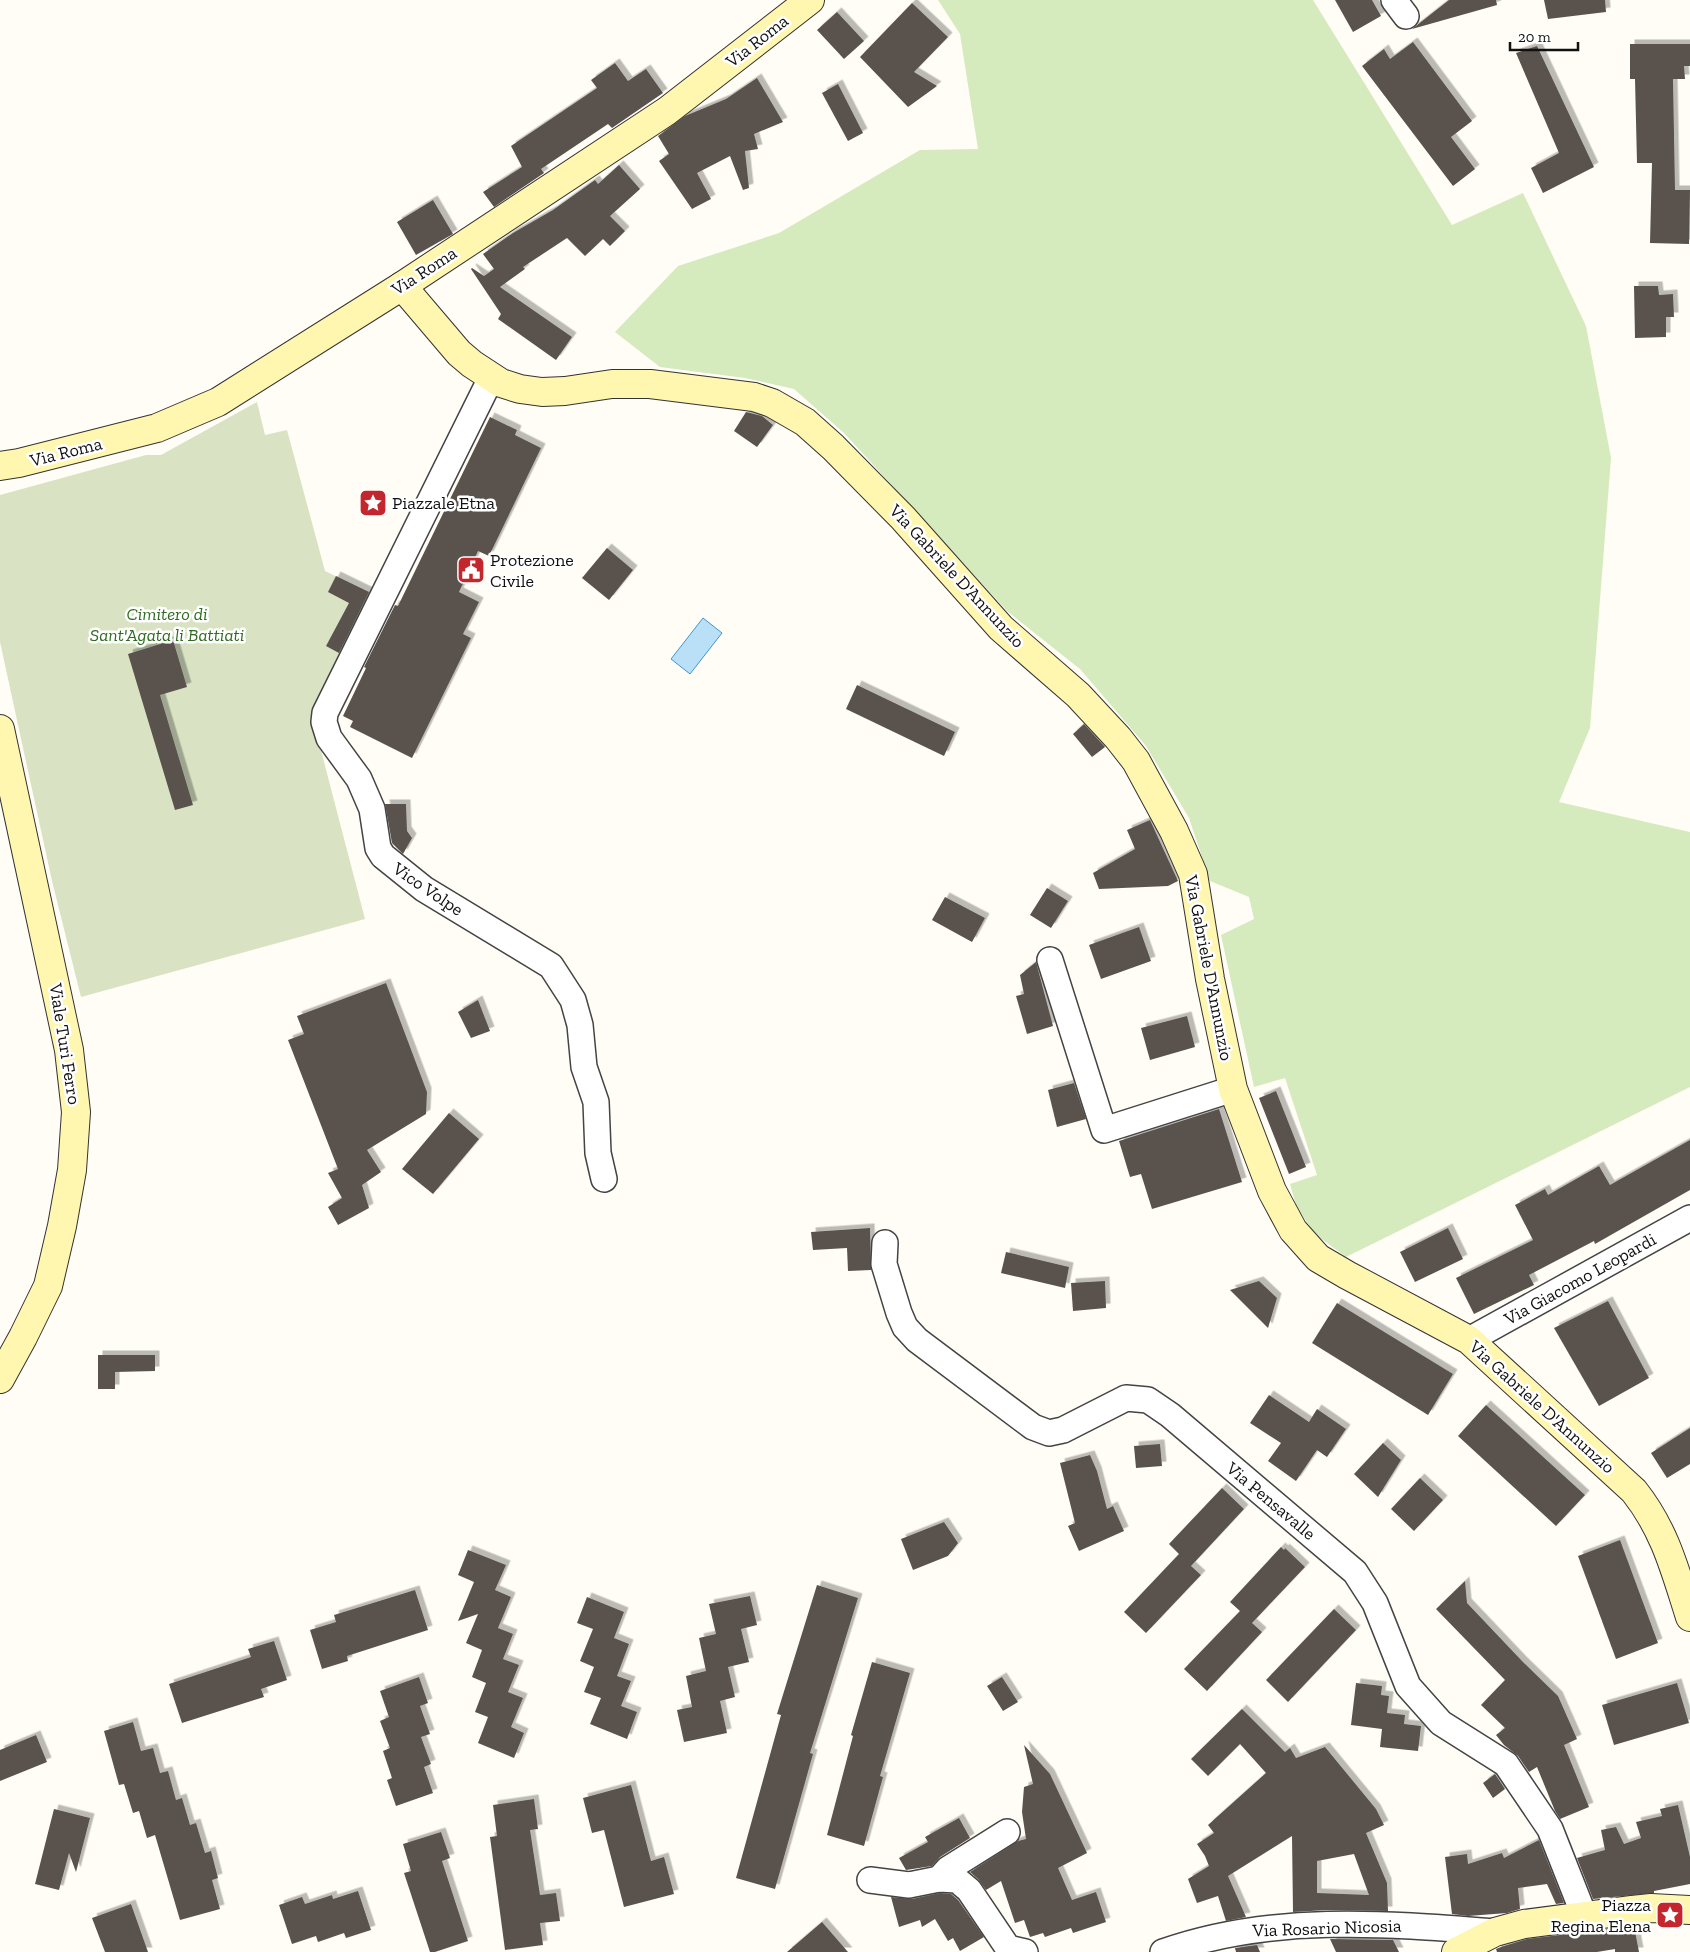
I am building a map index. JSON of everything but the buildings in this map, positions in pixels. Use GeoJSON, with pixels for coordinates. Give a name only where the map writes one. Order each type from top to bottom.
{"type":"FeatureCollection","features":[{"type":"Feature","properties":{"kind":"main road","name":"Via Roma"},"geometry":{"type":"LineString","coordinates":[[0,466],[131,436],[184,418],[218,402],[402,286],[667,111],[810,0]]}},
{"type":"Feature","properties":{"kind":"main road","name":"Via Gabriele D'Annunzio"},"geometry":{"type":"LineString","coordinates":[[402,286],[459,353],[491,378],[520,389],[542,392],[565,391],[612,384],[650,384],[754,397],[772,403],[805,422],[833,446],[903,518],[1001,628],[1078,695],[1118,738],[1136,761],[1165,814],[1193,874],[1210,979],[1233,1089],[1272,1191],[1293,1230],[1318,1258],[1469,1340],[1634,1491],[1648,1509],[1666,1543],[1690,1617]]}},
{"type":"Feature","properties":{"kind":"main road","name":"Viale Turi Ferro"},"geometry":{"type":"LineString","coordinates":[[0,730],[69,1050],[76,1112],[72,1170],[62,1226],[48,1286],[0,1380]]}},
{"type":"Feature","properties":{"kind":"main road"},"geometry":{"type":"LineString","coordinates":[[1456,1952],[1495,1932],[1524,1924],[1651,1908],[1690,1910]]}},
{"type":"Feature","properties":{"kind":"street","name":"Vico Volpe"},"geometry":{"type":"LineString","coordinates":[[491,378],[325,713],[324,722],[329,738],[359,779],[372,809],[378,848],[383,856],[424,889],[551,966],[573,1000],[580,1025],[584,1067],[596,1102],[598,1153],[604,1179]]}},
{"type":"Feature","properties":{"kind":"street"},"geometry":{"type":"LineString","coordinates":[[1050,960],[1104,1130],[1233,1089]]}},
{"type":"Feature","properties":{"kind":"street","name":"Via Giacomo Leopardi"},"geometry":{"type":"LineString","coordinates":[[1469,1340],[1690,1218]]}},
{"type":"Feature","properties":{"kind":"street","name":"Via Pensavalle"},"geometry":{"type":"LineString","coordinates":[[885,1243],[884,1264],[905,1327],[917,1340],[1032,1427],[1049,1434],[1063,1430],[1126,1398],[1148,1400],[1170,1415],[1355,1572],[1375,1603],[1408,1686],[1441,1723],[1506,1764],[1550,1829],[1584,1915]]}},
{"type":"Feature","properties":{"kind":"street"},"geometry":{"type":"LineString","coordinates":[[939,1880],[948,1869],[1007,1832]]}},
{"type":"Feature","properties":{"kind":"street"},"geometry":{"type":"LineString","coordinates":[[870,1880],[909,1885],[939,1880],[958,1880],[969,1890],[1008,1948],[1025,1952]]}},
{"type":"Feature","properties":{"kind":"street","name":"Via Rosario Nicosia"},"geometry":{"type":"LineString","coordinates":[[1162,1952],[1246,1930],[1293,1926],[1386,1924],[1495,1932]]}},
{"type":"Feature","properties":{"kind":"green space"},"geometry":{"type":"Polygon","coordinates":[[[938,0],[1313,0],[1452,225],[1523,193],[1586,326],[1611,458],[1590,728],[1559,802],[1690,832],[1690,1087],[1346,1257],[1315,1234],[1297,1208],[1290,1184],[1317,1175],[1285,1078],[1254,1087],[1221,935],[1254,919],[1249,897],[1210,881],[1189,818],[1146,746],[1080,669],[1007,611],[844,433],[794,389],[745,378],[660,367],[615,332],[678,266],[779,233],[920,150],[978,149],[960,34],[938,0]]]}},
{"type":"Feature","properties":{"kind":"green space","name":"Cimitero di Sant'Agata li Battiati"},"geometry":{"type":"Polygon","coordinates":[[[257,402],[265,435],[287,430],[325,571],[373,594],[312,716],[365,919],[81,997],[52,881],[0,642],[0,495],[146,455],[161,455],[257,402]]]}},
{"type":"Feature","properties":{"kind":"water"},"geometry":{"type":"Polygon","coordinates":[[[703,618],[722,633],[690,674],[671,659],[703,618]]]}},
{"type":"Feature","properties":{"kind":"place","name":"Piazzale Etna"},"geometry":{"type":"Point","coordinates":[373,503]}},
{"type":"Feature","properties":{"kind":"place","name":"Protezione Civile"},"geometry":{"type":"Point","coordinates":[471,570]}},
{"type":"Feature","properties":{"kind":"place","name":"Piazza Regina Elena"},"geometry":{"type":"Point","coordinates":[1670,1915]}}]}
